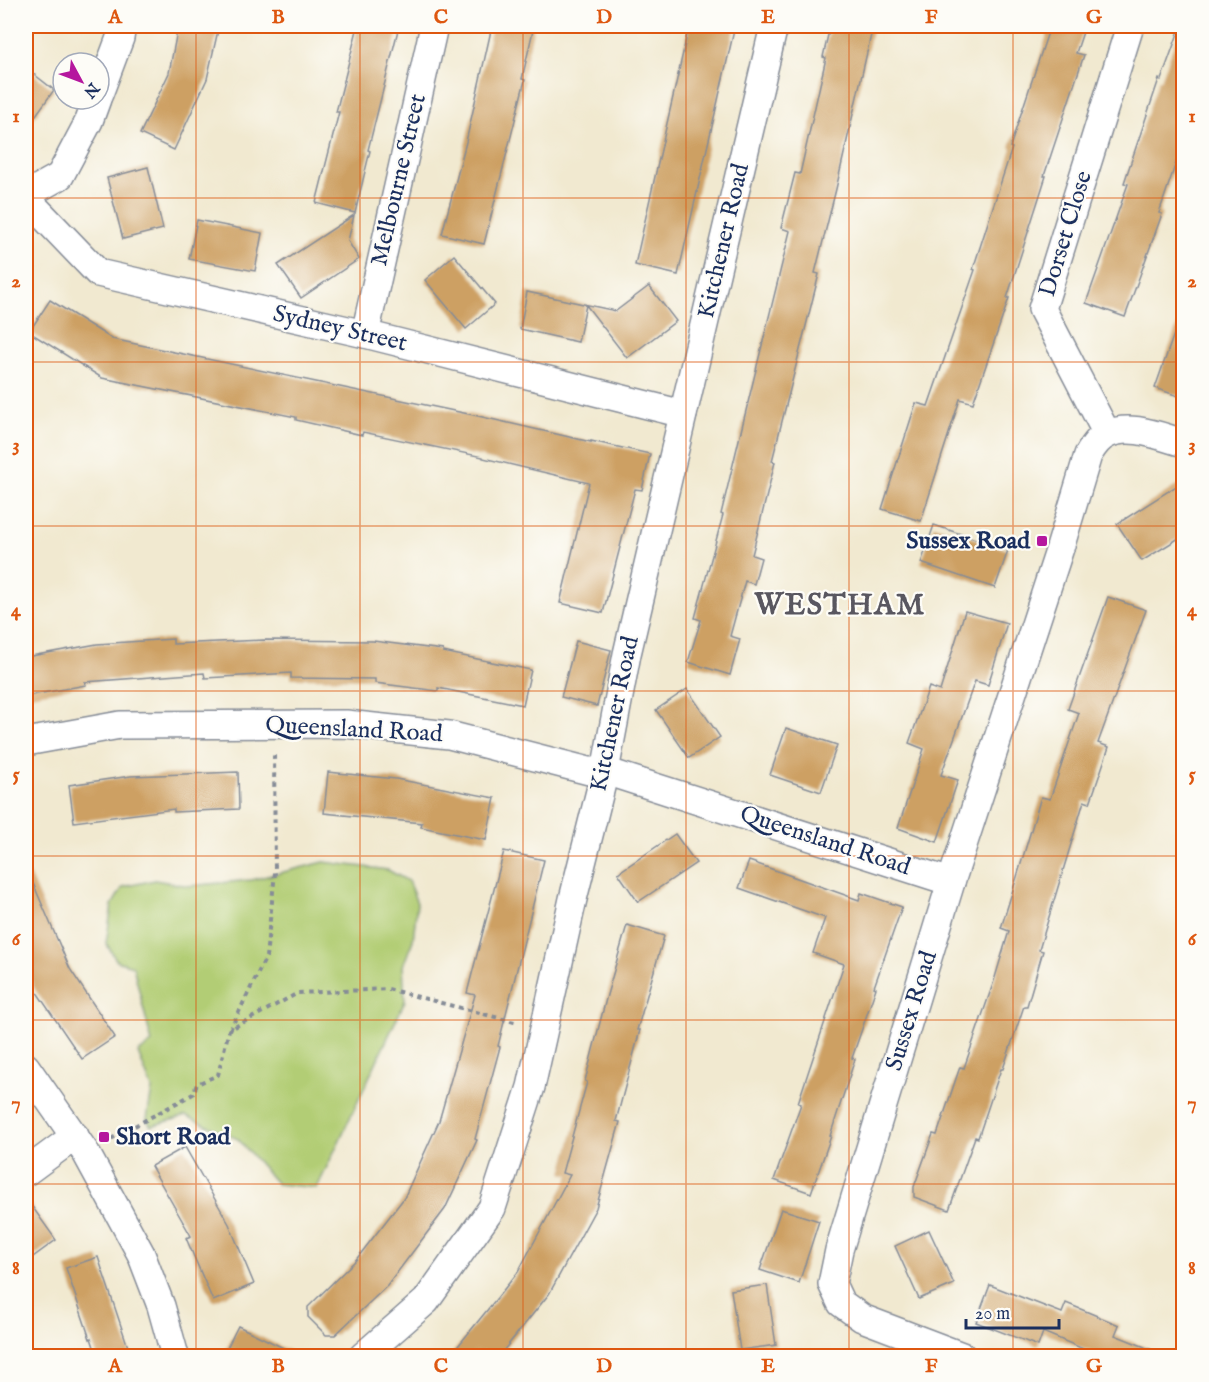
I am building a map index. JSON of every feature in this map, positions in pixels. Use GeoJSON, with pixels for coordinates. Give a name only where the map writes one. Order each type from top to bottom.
{"type":"FeatureCollection","features":[{"type":"Feature","properties":{"kind":"street"},"geometry":{"type":"LineString","coordinates":[[111,62],[123,26]]}},
{"type":"Feature","properties":{"kind":"street","name":"Melbourne Street"},"geometry":{"type":"LineString","coordinates":[[365,334],[434,26]]}},
{"type":"Feature","properties":{"kind":"street","name":"Kitchener Road"},"geometry":{"type":"LineString","coordinates":[[363,1356],[426,1300],[492,1208],[531,1087],[573,899],[605,771],[627,654],[774,26]]}},
{"type":"Feature","properties":{"kind":"street","name":"Dorset Close"},"geometry":{"type":"LineString","coordinates":[[1107,434],[1042,309],[1130,26]]}},
{"type":"Feature","properties":{"kind":"street"},"geometry":{"type":"LineString","coordinates":[[26,196],[60,176],[93,111]]}},
{"type":"Feature","properties":{"kind":"street","name":"Sydney Street"},"geometry":{"type":"LineString","coordinates":[[26,196],[98,273],[365,334],[683,414]]}},
{"type":"Feature","properties":{"kind":"street"},"geometry":{"type":"LineString","coordinates":[[1107,434],[1127,429],[1184,443]]}},
{"type":"Feature","properties":{"kind":"street","name":"Sussex Road"},"geometry":{"type":"LineString","coordinates":[[962,1356],[862,1318],[841,1303],[832,1284],[839,1250],[951,882],[1088,455],[1095,443],[1107,434]]}},
{"type":"Feature","properties":{"kind":"street","name":"Queensland Road"},"geometry":{"type":"LineString","coordinates":[[26,741],[120,725],[346,724],[449,735],[589,771],[605,771],[951,882]]}},
{"type":"Feature","properties":{"kind":"street"},"geometry":{"type":"LineString","coordinates":[[26,1067],[81,1144],[141,1254],[161,1306],[176,1356]]}},
{"type":"Feature","properties":{"kind":"street"},"geometry":{"type":"LineString","coordinates":[[26,1172],[81,1144]]}},
{"type":"Feature","properties":{"kind":"path"},"geometry":{"type":"LineString","coordinates":[[81,1144],[193,1094],[197,1084],[218,1075],[229,1030],[266,957],[275,873],[274,724]]}},
{"type":"Feature","properties":{"kind":"path"},"geometry":{"type":"LineString","coordinates":[[229,1030],[298,993],[388,989],[544,1030]]}},
{"type":"Feature","properties":{"kind":"green space"},"geometry":{"type":"Polygon","coordinates":[[[324,862],[388,870],[408,881],[417,903],[413,940],[403,966],[405,1001],[317,1188],[277,1184],[238,1139],[186,1116],[151,1126],[147,1119],[152,1089],[138,1053],[152,1043],[133,966],[117,961],[106,943],[112,905],[123,887],[155,880],[189,886],[251,880],[324,862]]]}},
{"type":"Feature","properties":{"kind":"building"},"geometry":{"type":"Polygon","coordinates":[[[178,26],[219,26],[207,79],[174,150],[140,134],[169,73],[178,26]]]}},
{"type":"Feature","properties":{"kind":"building"},"geometry":{"type":"Polygon","coordinates":[[[358,26],[399,26],[355,213],[316,203],[358,26]]]}},
{"type":"Feature","properties":{"kind":"building"},"geometry":{"type":"Polygon","coordinates":[[[492,26],[534,26],[522,79],[525,80],[484,244],[442,234],[466,142],[492,26]]]}},
{"type":"Feature","properties":{"kind":"building"},"geometry":{"type":"Polygon","coordinates":[[[689,26],[735,26],[678,275],[635,265],[689,26]]]}},
{"type":"Feature","properties":{"kind":"building"},"geometry":{"type":"Polygon","coordinates":[[[830,26],[873,26],[815,273],[819,274],[772,461],[775,462],[752,555],[761,558],[754,584],[745,581],[730,636],[740,639],[730,675],[688,662],[701,620],[695,618],[723,515],[721,514],[790,231],[781,228],[795,173],[800,174],[826,58],[823,57],[830,26]]]}},
{"type":"Feature","properties":{"kind":"building"},"geometry":{"type":"Polygon","coordinates":[[[1050,26],[1085,26],[1076,53],[1084,55],[1044,176],[1046,176],[1007,298],[1009,298],[973,403],[960,399],[921,521],[882,509],[916,403],[928,406],[975,270],[973,269],[1012,148],[1010,147],[1050,26]]]}},
{"type":"Feature","properties":{"kind":"building"},"geometry":{"type":"Polygon","coordinates":[[[1180,28],[1184,28],[1184,139],[1159,213],[1162,214],[1125,317],[1086,303],[1128,184],[1124,183],[1159,79],[1161,80],[1180,28]]]}},
{"type":"Feature","properties":{"kind":"building"},"geometry":{"type":"Polygon","coordinates":[[[26,68],[51,88],[51,94],[26,129],[26,68]]]}},
{"type":"Feature","properties":{"kind":"building"},"geometry":{"type":"Polygon","coordinates":[[[148,167],[163,229],[123,239],[107,178],[148,167]]]}},
{"type":"Feature","properties":{"kind":"building"},"geometry":{"type":"Polygon","coordinates":[[[354,215],[348,241],[359,259],[301,298],[278,265],[354,215]]]}},
{"type":"Feature","properties":{"kind":"building"},"geometry":{"type":"Polygon","coordinates":[[[197,220],[262,233],[255,271],[189,259],[197,220]]]}},
{"type":"Feature","properties":{"kind":"building"},"geometry":{"type":"Polygon","coordinates":[[[454,255],[495,304],[466,329],[425,280],[454,255]]]}},
{"type":"Feature","properties":{"kind":"building"},"geometry":{"type":"Polygon","coordinates":[[[649,286],[676,321],[627,358],[586,305],[578,342],[520,329],[527,292],[616,311],[649,286]]]}},
{"type":"Feature","properties":{"kind":"building"},"geometry":{"type":"Polygon","coordinates":[[[50,300],[112,339],[650,454],[642,490],[635,489],[603,613],[560,603],[589,483],[483,457],[363,432],[362,435],[296,420],[296,417],[102,378],[29,332],[50,300]]]}},
{"type":"Feature","properties":{"kind":"building"},"geometry":{"type":"Polygon","coordinates":[[[1180,317],[1184,318],[1184,398],[1155,388],[1180,317]]]}},
{"type":"Feature","properties":{"kind":"building"},"geometry":{"type":"Polygon","coordinates":[[[1184,481],[1184,535],[1142,561],[1117,524],[1184,481]]]}},
{"type":"Feature","properties":{"kind":"building"},"geometry":{"type":"Polygon","coordinates":[[[934,525],[1008,550],[995,588],[921,563],[934,525]]]}},
{"type":"Feature","properties":{"kind":"building"},"geometry":{"type":"Polygon","coordinates":[[[1108,597],[1146,610],[1098,743],[1109,747],[1090,803],[1084,801],[1039,950],[1043,951],[1027,1006],[1024,1006],[978,1138],[975,1137],[949,1210],[914,1197],[914,1187],[933,1134],[937,1135],[960,1067],[964,1068],[994,981],[1009,931],[1001,928],[1041,797],[1050,799],[1079,713],[1068,709],[1108,597]]]}},
{"type":"Feature","properties":{"kind":"building"},"geometry":{"type":"Polygon","coordinates":[[[965,611],[1007,623],[988,685],[975,681],[941,775],[958,780],[937,842],[898,828],[924,749],[909,743],[929,687],[940,691],[965,611]]]}},
{"type":"Feature","properties":{"kind":"building"},"geometry":{"type":"Polygon","coordinates":[[[173,639],[173,644],[265,640],[373,641],[443,650],[443,652],[531,670],[523,705],[438,688],[438,691],[375,683],[375,679],[291,678],[291,673],[205,678],[204,673],[85,682],[86,685],[26,696],[26,657],[97,644],[173,639]]]}},
{"type":"Feature","properties":{"kind":"building"},"geometry":{"type":"Polygon","coordinates":[[[576,641],[611,650],[597,706],[561,697],[576,641]]]}},
{"type":"Feature","properties":{"kind":"building"},"geometry":{"type":"Polygon","coordinates":[[[687,689],[720,737],[689,758],[656,710],[687,689]]]}},
{"type":"Feature","properties":{"kind":"building"},"geometry":{"type":"Polygon","coordinates":[[[786,728],[837,745],[821,792],[770,775],[786,728]]]}},
{"type":"Feature","properties":{"kind":"building"},"geometry":{"type":"Polygon","coordinates":[[[238,772],[239,809],[174,812],[174,809],[74,822],[69,785],[131,776],[238,772]]]}},
{"type":"Feature","properties":{"kind":"building"},"geometry":{"type":"Polygon","coordinates":[[[328,772],[396,779],[495,798],[486,840],[421,827],[422,823],[324,813],[328,772]]]}},
{"type":"Feature","properties":{"kind":"building"},"geometry":{"type":"Polygon","coordinates":[[[675,834],[696,863],[638,902],[618,873],[675,834]]]}},
{"type":"Feature","properties":{"kind":"building"},"geometry":{"type":"Polygon","coordinates":[[[504,851],[544,860],[498,1046],[500,1047],[475,1139],[477,1140],[445,1209],[387,1286],[335,1335],[326,1335],[308,1317],[308,1307],[355,1261],[404,1198],[439,1121],[475,995],[467,993],[504,851]]]}},
{"type":"Feature","properties":{"kind":"building"},"geometry":{"type":"Polygon","coordinates":[[[749,861],[859,900],[861,893],[902,907],[874,987],[876,988],[852,1058],[855,1059],[811,1193],[774,1180],[801,1104],[798,1103],[844,964],[813,953],[825,918],[739,888],[749,861]]]}},
{"type":"Feature","properties":{"kind":"building"},"geometry":{"type":"Polygon","coordinates":[[[26,867],[70,969],[115,1037],[82,1059],[34,988],[26,968],[26,867]]]}},
{"type":"Feature","properties":{"kind":"building"},"geometry":{"type":"Polygon","coordinates":[[[627,925],[664,936],[637,1030],[640,1030],[616,1121],[620,1122],[596,1208],[549,1294],[499,1356],[450,1356],[518,1272],[570,1175],[562,1173],[627,925]]]}},
{"type":"Feature","properties":{"kind":"building"},"geometry":{"type":"Polygon","coordinates":[[[185,1147],[229,1224],[254,1284],[213,1301],[186,1238],[191,1236],[151,1166],[185,1147]]]}},
{"type":"Feature","properties":{"kind":"building"},"geometry":{"type":"Polygon","coordinates":[[[26,1198],[56,1240],[26,1262],[26,1198]]]}},
{"type":"Feature","properties":{"kind":"building"},"geometry":{"type":"Polygon","coordinates":[[[781,1209],[819,1221],[799,1283],[760,1270],[781,1209]]]}},
{"type":"Feature","properties":{"kind":"building"},"geometry":{"type":"Polygon","coordinates":[[[929,1230],[954,1284],[919,1299],[895,1246],[929,1230]]]}},
{"type":"Feature","properties":{"kind":"building"},"geometry":{"type":"Polygon","coordinates":[[[98,1257],[131,1356],[97,1356],[66,1268],[98,1257]]]}},
{"type":"Feature","properties":{"kind":"building"},"geometry":{"type":"Polygon","coordinates":[[[767,1285],[776,1345],[740,1350],[731,1290],[767,1285]]]}},
{"type":"Feature","properties":{"kind":"building"},"geometry":{"type":"Polygon","coordinates":[[[990,1285],[1062,1313],[1066,1303],[1119,1325],[1115,1335],[1165,1356],[1100,1356],[1043,1332],[1038,1346],[976,1322],[990,1285]]]}},
{"type":"Feature","properties":{"kind":"building"},"geometry":{"type":"Polygon","coordinates":[[[238,1326],[300,1356],[223,1356],[238,1326]]]}},
{"type":"Feature","properties":{"kind":"place","name":"Sussex Road"},"geometry":{"type":"Point","coordinates":[1042,541]}},
{"type":"Feature","properties":{"kind":"place","name":"Short Road"},"geometry":{"type":"Point","coordinates":[104,1137]}},
{"type":"Feature","properties":{"kind":"district","name":"WESTHAM"},"geometry":{"type":"Point","coordinates":[840,606]}}]}
